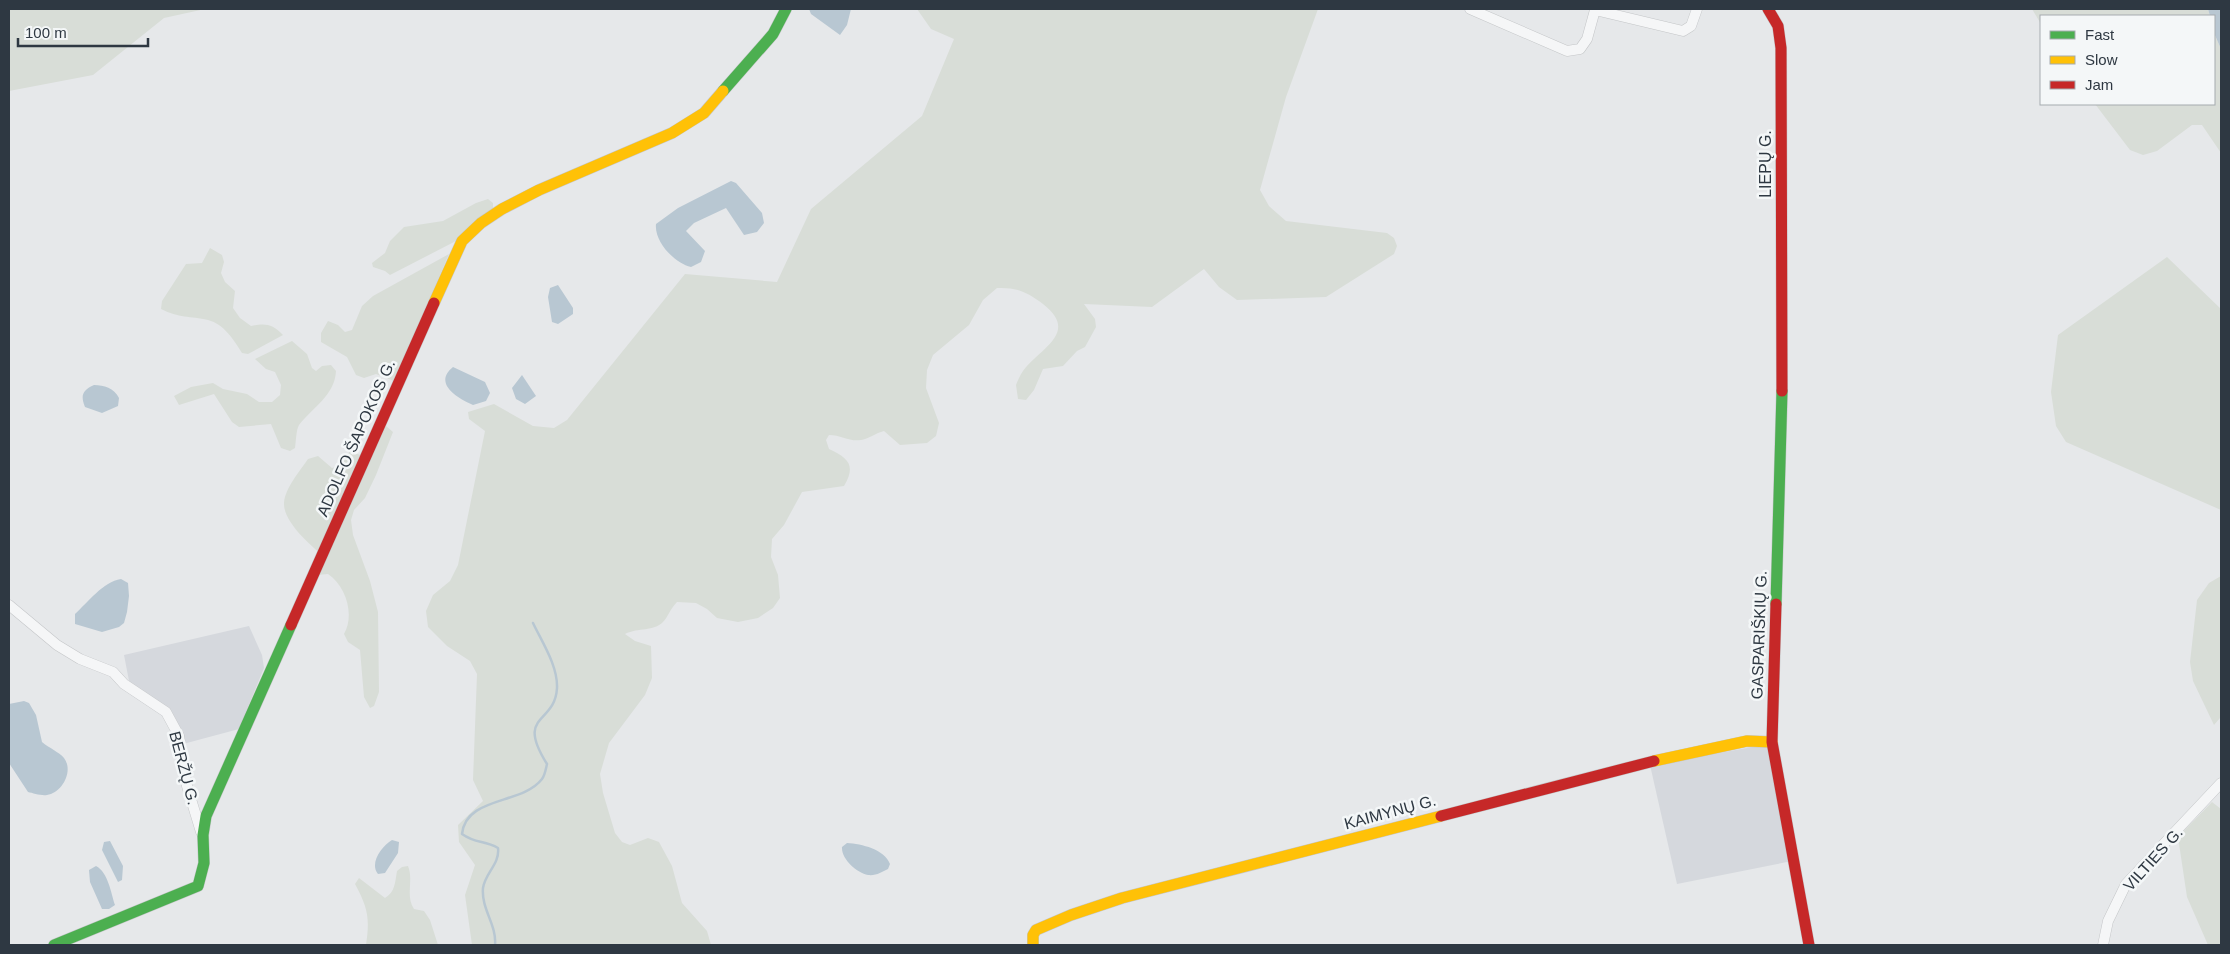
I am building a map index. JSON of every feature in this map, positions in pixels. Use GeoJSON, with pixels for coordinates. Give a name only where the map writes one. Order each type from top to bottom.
{"type":"FeatureCollection","features":[{"type":"Feature","properties":{"kind":"street","name":"ADOLFO ŠAPOKOS G."},"geometry":{"type":"LineString","coordinates":[[54,945],[198,886],[204,863],[202,835],[206,816],[462,241],[481,223],[502,209],[539,190],[672,133],[704,113],[773,34],[786,9]]}},
{"type":"Feature","properties":{"kind":"street"},"geometry":{"type":"LineString","coordinates":[[1470,9],[1567,51],[1580,48],[1586,39],[1596,10],[1683,31],[1692,26],[1697,9]]}},
{"type":"Feature","properties":{"kind":"street","name":"LIEPŲ G."},"geometry":{"type":"LineString","coordinates":[[1768,9],[1778,26],[1781,48],[1782,322]]}},
{"type":"Feature","properties":{"kind":"street","name":"GASPARIŠKIŲ G."},"geometry":{"type":"LineString","coordinates":[[1782,322],[1772,742],[1809,945]]}},
{"type":"Feature","properties":{"kind":"street","name":"BERŽŲ G."},"geometry":{"type":"LineString","coordinates":[[9,605],[57,645],[80,659],[113,672],[124,684],[166,712],[179,736],[187,786],[202,835]]}},
{"type":"Feature","properties":{"kind":"street","name":"KAIMYNŲ G."},"geometry":{"type":"LineString","coordinates":[[1033,945],[1033,934],[1036,930],[1071,915],[1122,898],[1687,752],[1747,742],[1772,742]]}},
{"type":"Feature","properties":{"kind":"street","name":"VILTIES G."},"geometry":{"type":"LineString","coordinates":[[2103,945],[2108,921],[2126,884],[2221,783]]}},
{"type":"Feature","properties":{"kind":"shaded area"},"geometry":{"type":"Polygon","coordinates":[[[9,9],[205,9],[164,18],[93,75],[9,91],[9,9]]]}},
{"type":"Feature","properties":{"kind":"shaded area"},"geometry":{"type":"Polygon","coordinates":[[[809,9],[851,9],[847,25],[840,35],[811,14],[809,9]]]}},
{"type":"Feature","properties":{"kind":"shaded area"},"geometry":{"type":"Polygon","coordinates":[[[917,9],[1318,9],[1286,97],[1260,190],[1269,206],[1286,221],[1387,233],[1394,238],[1397,246],[1394,254],[1326,297],[1237,300],[1219,287],[1204,269],[1152,307],[1084,304],[1095,319],[1096,327],[1085,347],[1077,351],[1063,366],[1043,369],[1034,390],[1026,400],[1018,399],[1016,385],[1023,371],[1053,340],[1057,332],[1058,323],[1053,314],[1032,296],[1016,289],[997,288],[983,300],[969,325],[933,355],[927,370],[926,388],[939,423],[936,436],[927,443],[900,445],[884,431],[857,440],[829,435],[826,440],[829,449],[846,459],[850,473],[844,486],[802,492],[784,525],[772,539],[771,557],[778,575],[780,598],[773,608],[758,618],[738,622],[717,618],[707,609],[696,603],[677,602],[665,620],[659,625],[625,634],[635,641],[651,646],[652,678],[645,695],[609,743],[600,774],[603,793],[615,833],[622,842],[630,845],[648,838],[659,842],[672,866],[682,903],[707,931],[711,945],[472,945],[465,895],[475,865],[459,842],[458,825],[483,801],[473,780],[477,674],[470,661],[447,646],[428,627],[426,611],[433,595],[450,581],[458,565],[485,431],[469,419],[468,412],[494,404],[533,426],[554,428],[567,420],[685,274],[777,282],[811,209],[922,116],[954,39],[931,29],[917,9]]]}},
{"type":"Feature","properties":{"kind":"shaded area"},"geometry":{"type":"Polygon","coordinates":[[[2032,9],[2208,9],[2210,15],[2040,15],[2040,22],[2032,9]]]}},
{"type":"Feature","properties":{"kind":"shaded area"},"geometry":{"type":"Polygon","coordinates":[[[2208,9],[2221,9],[2221,49],[2215,35],[2215,15],[2210,15],[2208,9]]]}},
{"type":"Feature","properties":{"kind":"shaded area"},"geometry":{"type":"Polygon","coordinates":[[[2215,35],[2221,49],[2221,153],[2202,125],[2192,125],[2157,151],[2143,155],[2130,150],[2096,105],[2215,105],[2215,35]]]}},
{"type":"Feature","properties":{"kind":"shaded area"},"geometry":{"type":"Polygon","coordinates":[[[731,181],[736,183],[762,213],[764,223],[757,232],[744,235],[726,208],[694,223],[686,231],[705,251],[701,262],[691,267],[678,261],[662,244],[656,231],[656,224],[678,208],[731,181]]]}},
{"type":"Feature","properties":{"kind":"shaded area"},"geometry":{"type":"Polygon","coordinates":[[[488,199],[493,203],[493,209],[454,242],[390,275],[373,267],[372,263],[385,253],[390,241],[404,227],[443,221],[476,203],[488,199]]]}},
{"type":"Feature","properties":{"kind":"shaded area"},"geometry":{"type":"Polygon","coordinates":[[[210,248],[222,255],[224,262],[221,273],[225,282],[235,291],[233,308],[240,318],[251,326],[265,325],[272,327],[283,335],[248,354],[242,353],[228,333],[214,322],[179,315],[161,309],[162,301],[186,264],[202,263],[210,248]]]}},
{"type":"Feature","properties":{"kind":"shaded area"},"geometry":{"type":"Polygon","coordinates":[[[449,254],[394,381],[376,374],[364,378],[356,375],[347,357],[321,342],[321,333],[328,321],[338,325],[345,332],[352,330],[362,306],[373,296],[449,254]]]}},
{"type":"Feature","properties":{"kind":"shaded area"},"geometry":{"type":"Polygon","coordinates":[[[2167,257],[2221,309],[2221,510],[2066,442],[2056,426],[2051,392],[2058,335],[2167,257]]]}},
{"type":"Feature","properties":{"kind":"shaded area"},"geometry":{"type":"Polygon","coordinates":[[[558,285],[573,308],[573,314],[558,324],[552,322],[548,297],[550,288],[558,285]]]}},
{"type":"Feature","properties":{"kind":"shaded area"},"geometry":{"type":"Polygon","coordinates":[[[292,341],[307,354],[312,368],[316,371],[322,366],[331,365],[336,371],[332,387],[322,401],[299,425],[295,448],[290,451],[281,448],[271,424],[239,427],[232,422],[214,394],[179,405],[174,396],[191,387],[213,383],[223,389],[247,394],[259,402],[272,402],[280,395],[281,385],[275,372],[266,369],[255,359],[292,341]]]}},
{"type":"Feature","properties":{"kind":"shaded area"},"geometry":{"type":"Polygon","coordinates":[[[453,367],[485,382],[490,393],[486,401],[473,405],[461,399],[450,390],[446,385],[445,379],[447,373],[453,367]]]}},
{"type":"Feature","properties":{"kind":"shaded area"},"geometry":{"type":"Polygon","coordinates":[[[522,375],[536,396],[525,404],[516,399],[512,388],[522,375]]]}},
{"type":"Feature","properties":{"kind":"shaded area"},"geometry":{"type":"Polygon","coordinates":[[[94,385],[112,389],[119,398],[118,406],[102,413],[85,407],[84,393],[94,385]]]}},
{"type":"Feature","properties":{"kind":"shaded area"},"geometry":{"type":"Polygon","coordinates":[[[386,426],[393,432],[376,475],[365,498],[354,510],[351,520],[353,535],[370,581],[378,612],[379,692],[374,706],[370,708],[364,697],[360,650],[348,642],[344,634],[349,618],[349,610],[344,593],[328,574],[317,575],[326,558],[299,534],[288,518],[284,503],[290,486],[308,459],[318,456],[332,468],[341,466],[350,451],[368,458],[386,426]]]}},
{"type":"Feature","properties":{"kind":"shaded area"},"geometry":{"type":"Polygon","coordinates":[[[2221,576],[2221,697],[2220,718],[2214,725],[2193,681],[2190,662],[2197,600],[2209,583],[2221,576]]]}},
{"type":"Feature","properties":{"kind":"shaded area"},"geometry":{"type":"Polygon","coordinates":[[[121,579],[128,583],[129,596],[124,623],[119,627],[102,632],[75,624],[75,614],[91,598],[108,584],[121,579]]]}},
{"type":"Feature","properties":{"kind":"shaded area"},"geometry":{"type":"Polygon","coordinates":[[[249,626],[262,655],[264,668],[239,729],[183,744],[175,720],[130,686],[124,655],[249,626]]]}},
{"type":"Feature","properties":{"kind":"shaded area"},"geometry":{"type":"Polygon","coordinates":[[[24,701],[29,703],[36,715],[42,742],[62,756],[67,763],[67,775],[62,786],[47,795],[28,792],[9,763],[9,704],[24,701]]]}},
{"type":"Feature","properties":{"kind":"shaded area"},"geometry":{"type":"Polygon","coordinates":[[[1764,745],[1769,748],[1792,861],[1677,884],[1650,765],[1764,745]]]}},
{"type":"Feature","properties":{"kind":"shaded area"},"geometry":{"type":"Polygon","coordinates":[[[2212,802],[2221,809],[2221,945],[2208,945],[2187,897],[2178,837],[2212,802]]]}},
{"type":"Feature","properties":{"kind":"shaded area"},"geometry":{"type":"Polygon","coordinates":[[[392,840],[399,842],[398,853],[385,873],[378,874],[375,865],[378,855],[384,846],[392,840]]]}},
{"type":"Feature","properties":{"kind":"shaded area"},"geometry":{"type":"Polygon","coordinates":[[[110,841],[123,866],[122,880],[118,882],[102,850],[104,842],[110,841]]]}},
{"type":"Feature","properties":{"kind":"shaded area"},"geometry":{"type":"Polygon","coordinates":[[[847,843],[866,846],[878,851],[890,864],[888,869],[879,874],[871,875],[859,871],[847,861],[842,852],[842,847],[847,843]]]}},
{"type":"Feature","properties":{"kind":"shaded area"},"geometry":{"type":"Polygon","coordinates":[[[96,866],[106,878],[115,905],[109,909],[102,909],[90,882],[89,870],[96,866]]]}},
{"type":"Feature","properties":{"kind":"shaded area"},"geometry":{"type":"Polygon","coordinates":[[[408,866],[410,872],[411,904],[414,909],[424,911],[430,920],[438,945],[366,945],[367,913],[355,884],[359,878],[385,898],[393,890],[397,871],[402,867],[408,866]]]}},
{"type":"Feature","properties":{"kind":"waterway"},"geometry":{"type":"LineString","coordinates":[[495,945],[494,931],[484,903],[483,888],[486,878],[497,859],[498,848],[462,834],[466,822],[473,813],[522,793],[533,787],[545,774],[547,764],[538,748],[535,736],[536,727],[555,700],[557,680],[549,654],[533,623]]}},
{"type":"Feature","properties":{"kind":"traffic: fast"},"geometry":{"type":"LineString","coordinates":[[723,91],[773,34],[786,9]]}},
{"type":"Feature","properties":{"kind":"traffic: fast"},"geometry":{"type":"LineString","coordinates":[[1776,604],[1782,391]]}},
{"type":"Feature","properties":{"kind":"traffic: fast"},"geometry":{"type":"LineString","coordinates":[[54,945],[198,886],[204,863],[203,835],[206,816],[291,625]]}},
{"type":"Feature","properties":{"kind":"traffic: slow"},"geometry":{"type":"LineString","coordinates":[[434,303],[462,241],[481,223],[502,209],[539,190],[672,133],[704,113],[723,91]]}},
{"type":"Feature","properties":{"kind":"traffic: slow"},"geometry":{"type":"LineString","coordinates":[[1654,761],[1747,741],[1772,742]]}},
{"type":"Feature","properties":{"kind":"traffic: slow"},"geometry":{"type":"LineString","coordinates":[[1033,945],[1033,935],[1036,930],[1071,915],[1122,898],[1441,816]]}},
{"type":"Feature","properties":{"kind":"traffic: jam"},"geometry":{"type":"LineString","coordinates":[[1768,9],[1778,26],[1781,48],[1782,391]]}},
{"type":"Feature","properties":{"kind":"traffic: jam"},"geometry":{"type":"LineString","coordinates":[[291,625],[434,303]]}},
{"type":"Feature","properties":{"kind":"traffic: jam"},"geometry":{"type":"LineString","coordinates":[[1776,604],[1772,742],[1809,945]]}},
{"type":"Feature","properties":{"kind":"traffic: jam"},"geometry":{"type":"LineString","coordinates":[[1441,816],[1654,761]]}}]}
